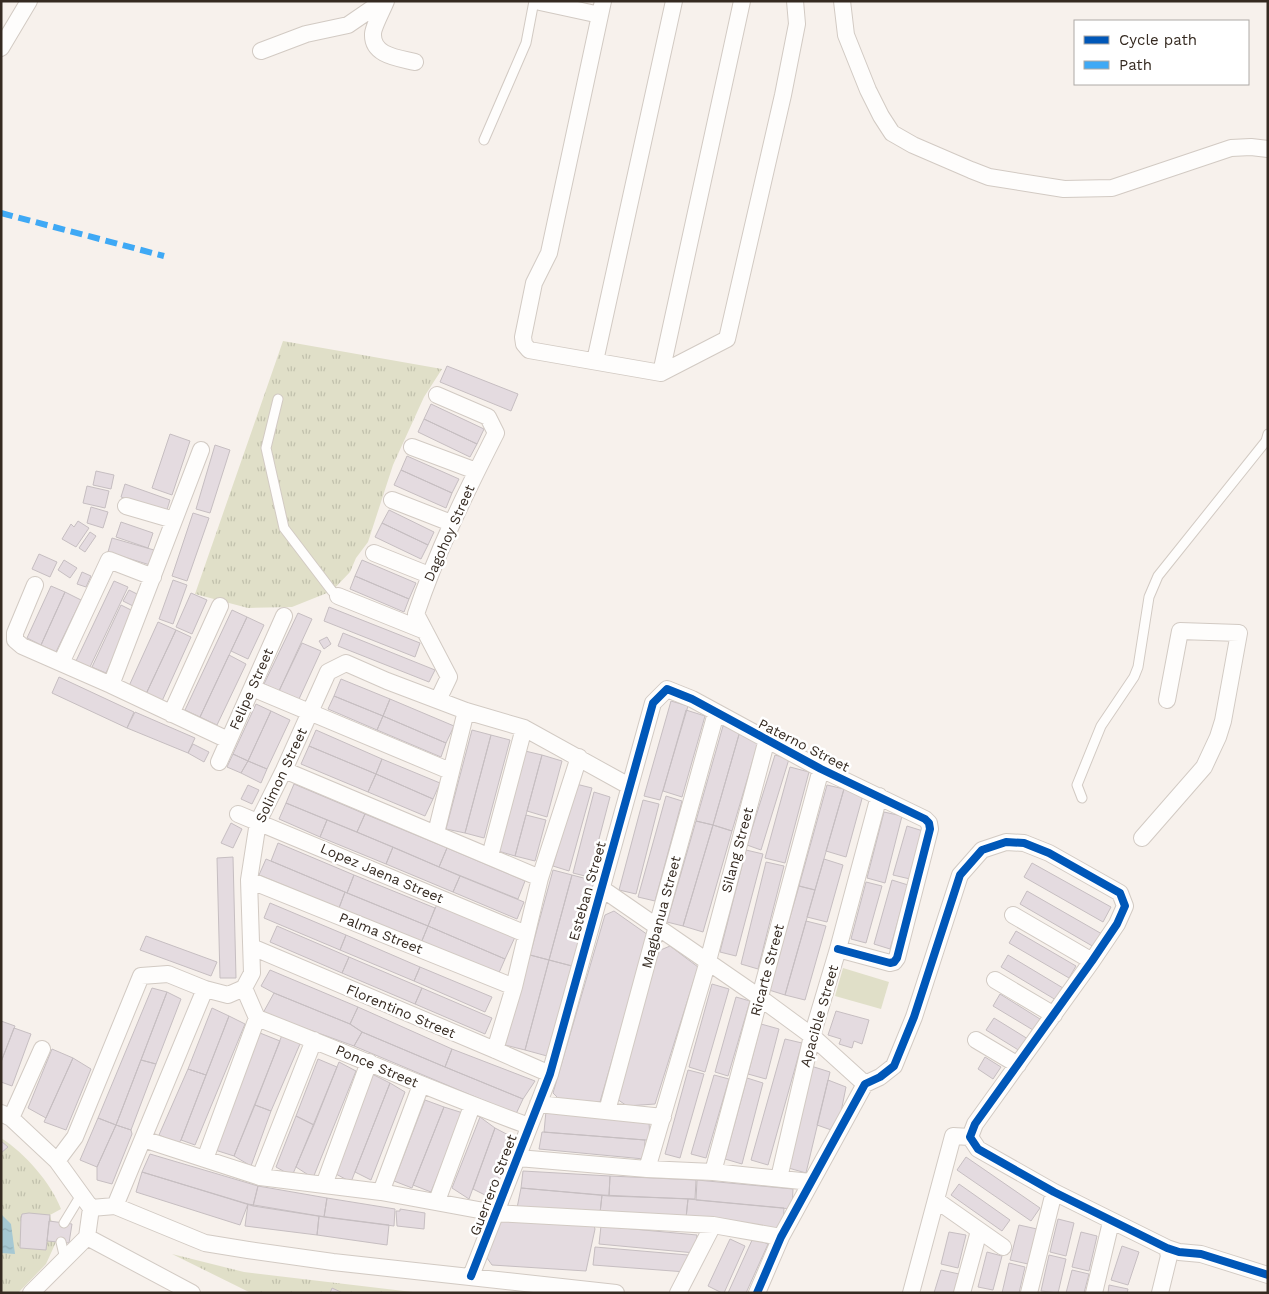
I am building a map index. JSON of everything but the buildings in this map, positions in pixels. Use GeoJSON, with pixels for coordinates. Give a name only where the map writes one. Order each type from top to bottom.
{"type":"FeatureCollection","features":[{"type":"Feature","properties":{"kind":"street"},"geometry":{"type":"LineString","coordinates":[[1,48],[29,1]]}},
{"type":"Feature","properties":{"kind":"street"},"geometry":{"type":"LineString","coordinates":[[261,51],[306,34],[348,25],[384,1]]}},
{"type":"Feature","properties":{"kind":"street"},"geometry":{"type":"LineString","coordinates":[[384,1],[372,33],[374,41],[378,48],[387,55],[415,62]]}},
{"type":"Feature","properties":{"kind":"street"},"geometry":{"type":"LineString","coordinates":[[595,361],[674,1]]}},
{"type":"Feature","properties":{"kind":"street"},"geometry":{"type":"LineString","coordinates":[[661,373],[742,1]]}},
{"type":"Feature","properties":{"kind":"street"},"geometry":{"type":"LineString","coordinates":[[537,2],[601,8],[548,253],[534,283],[523,337],[524,344],[529,350],[661,373],[727,339],[783,95],[797,24],[795,1]]}},
{"type":"Feature","properties":{"kind":"street"},"geometry":{"type":"LineString","coordinates":[[842,1],[846,35],[868,90],[892,134],[913,145],[989,176],[1064,189],[1112,188],[1231,148],[1251,147],[1268,149]]}},
{"type":"Feature","properties":{"kind":"street","name":"Dagohoy Street"},"geometry":{"type":"LineString","coordinates":[[437,395],[488,417],[496,433],[451,523],[429,575],[416,614],[448,677],[438,700]]}},
{"type":"Feature","properties":{"kind":"street"},"geometry":{"type":"LineString","coordinates":[[412,447],[476,471]]}},
{"type":"Feature","properties":{"kind":"street"},"geometry":{"type":"LineString","coordinates":[[111,685],[201,450]]}},
{"type":"Feature","properties":{"kind":"street"},"geometry":{"type":"LineString","coordinates":[[392,500],[451,523]]}},
{"type":"Feature","properties":{"kind":"street"},"geometry":{"type":"LineString","coordinates":[[126,506],[174,520]]}},
{"type":"Feature","properties":{"kind":"street"},"geometry":{"type":"LineString","coordinates":[[374,553],[429,575]]}},
{"type":"Feature","properties":{"kind":"street"},"geometry":{"type":"LineString","coordinates":[[61,663],[109,560],[153,577]]}},
{"type":"Feature","properties":{"kind":"street"},"geometry":{"type":"LineString","coordinates":[[35,585],[15,632],[15,640],[22,646],[228,740]]}},
{"type":"Feature","properties":{"kind":"street"},"geometry":{"type":"LineString","coordinates":[[338,596],[425,631]]}},
{"type":"Feature","properties":{"kind":"street"},"geometry":{"type":"LineString","coordinates":[[171,714],[220,606]]}},
{"type":"Feature","properties":{"kind":"street","name":"Felipe Street"},"geometry":{"type":"LineString","coordinates":[[219,762],[284,616]]}},
{"type":"Feature","properties":{"kind":"street"},"geometry":{"type":"LineString","coordinates":[[1142,838],[1204,767],[1223,721],[1239,634],[1180,631],[1167,700]]}},
{"type":"Feature","properties":{"kind":"street","name":"Solimon Street"},"geometry":{"type":"LineString","coordinates":[[244,988],[252,973],[249,880],[258,822],[284,770],[328,672],[346,663],[466,711],[524,728],[629,786]]}},
{"type":"Feature","properties":{"kind":"street"},"geometry":{"type":"LineString","coordinates":[[252,688],[450,771]]}},
{"type":"Feature","properties":{"kind":"street","name":"Paterno Street"},"geometry":{"type":"LineString","coordinates":[[667,689],[692,699],[821,769],[879,796],[930,823],[897,958],[894,962],[890,963],[838,949]]}},
{"type":"Feature","properties":{"kind":"street","name":"Esteban Street"},"geometry":{"type":"LineString","coordinates":[[538,1104],[550,1074],[652,703],[667,689]]}},
{"type":"Feature","properties":{"kind":"street"},"geometry":{"type":"LineString","coordinates":[[436,833],[466,711]]}},
{"type":"Feature","properties":{"kind":"street","name":"Magbanua Street"},"geometry":{"type":"LineString","coordinates":[[608,1112],[716,713]]}},
{"type":"Feature","properties":{"kind":"street"},"geometry":{"type":"LineString","coordinates":[[490,856],[524,728]]}},
{"type":"Feature","properties":{"kind":"street","name":"Silang Street"},"geometry":{"type":"LineString","coordinates":[[647,1169],[708,962],[767,740]]}},
{"type":"Feature","properties":{"kind":"street"},"geometry":{"type":"LineString","coordinates":[[495,1050],[514,987],[540,878],[579,757]]}},
{"type":"Feature","properties":{"kind":"street","name":"Ricarte Street"},"geometry":{"type":"LineString","coordinates":[[713,1172],[821,769]]}},
{"type":"Feature","properties":{"kind":"street"},"geometry":{"type":"LineString","coordinates":[[284,770],[540,878]]}},
{"type":"Feature","properties":{"kind":"street","name":"Apacible Street"},"geometry":{"type":"LineString","coordinates":[[779,1178],[812,1036],[838,949],[879,796]]}},
{"type":"Feature","properties":{"kind":"street","name":"Lopez Jaena Street"},"geometry":{"type":"LineString","coordinates":[[238,814],[526,934]]}},
{"type":"Feature","properties":{"kind":"street"},"geometry":{"type":"LineString","coordinates":[[757,1293],[781,1237],[865,1084],[880,1077],[894,1066],[914,1017],[960,875],[982,850],[1006,842],[1024,844],[1049,853],[1120,893],[1125,906],[1117,924],[975,1124],[970,1137]]}},
{"type":"Feature","properties":{"kind":"street","name":"Palma Street"},"geometry":{"type":"LineString","coordinates":[[249,880],[514,987]]}},
{"type":"Feature","properties":{"kind":"street"},"geometry":{"type":"LineString","coordinates":[[601,888],[812,1036],[865,1084]]}},
{"type":"Feature","properties":{"kind":"street"},"geometry":{"type":"LineString","coordinates":[[1013,916],[1092,961]]}},
{"type":"Feature","properties":{"kind":"street","name":"Florentino Street"},"geometry":{"type":"LineString","coordinates":[[252,947],[550,1074]]}},
{"type":"Feature","properties":{"kind":"street"},"geometry":{"type":"LineString","coordinates":[[56,1160],[75,1137],[141,976],[168,974],[205,989],[228,995],[244,988],[257,1018],[205,1159]]}},
{"type":"Feature","properties":{"kind":"street"},"geometry":{"type":"LineString","coordinates":[[995,980],[1054,1015]]}},
{"type":"Feature","properties":{"kind":"street"},"geometry":{"type":"LineString","coordinates":[[115,1206],[205,989]]}},
{"type":"Feature","properties":{"kind":"street","name":"Ponce Street"},"geometry":{"type":"LineString","coordinates":[[257,1018],[369,1062],[472,1106],[529,1126]]}},
{"type":"Feature","properties":{"kind":"street"},"geometry":{"type":"LineString","coordinates":[[260,1177],[314,1040]]}},
{"type":"Feature","properties":{"kind":"street"},"geometry":{"type":"LineString","coordinates":[[976,1040],[1018,1065]]}},
{"type":"Feature","properties":{"kind":"street"},"geometry":{"type":"LineString","coordinates":[[31,1293],[87,1237],[91,1208],[56,1160],[6,1115],[42,1048]]}},
{"type":"Feature","properties":{"kind":"street"},"geometry":{"type":"LineString","coordinates":[[324,1185],[369,1062]]}},
{"type":"Feature","properties":{"kind":"street"},"geometry":{"type":"LineString","coordinates":[[381,1192],[421,1085]]}},
{"type":"Feature","properties":{"kind":"street"},"geometry":{"type":"LineString","coordinates":[[538,1104],[663,1117]]}},
{"type":"Feature","properties":{"kind":"street","name":"Guerrero Street"},"geometry":{"type":"LineString","coordinates":[[470,1276],[538,1104]]}},
{"type":"Feature","properties":{"kind":"street"},"geometry":{"type":"LineString","coordinates":[[436,1201],[472,1106]]}},
{"type":"Feature","properties":{"kind":"street"},"geometry":{"type":"LineString","coordinates":[[911,1293],[953,1136],[970,1137]]}},
{"type":"Feature","properties":{"kind":"street"},"geometry":{"type":"LineString","coordinates":[[970,1137],[978,1149],[1111,1222],[1167,1248],[1179,1252],[1201,1254],[1268,1276]]}},
{"type":"Feature","properties":{"kind":"street"},"geometry":{"type":"LineString","coordinates":[[143,1140],[260,1177],[381,1192],[496,1213],[713,1225],[781,1237]]}},
{"type":"Feature","properties":{"kind":"street"},"geometry":{"type":"LineString","coordinates":[[518,1158],[647,1169],[713,1172],[811,1182]]}},
{"type":"Feature","properties":{"kind":"street"},"geometry":{"type":"LineString","coordinates":[[1029,1293],[1054,1192]]}},
{"type":"Feature","properties":{"kind":"street"},"geometry":{"type":"LineString","coordinates":[[936,1200],[1003,1247]]}},
{"type":"Feature","properties":{"kind":"street"},"geometry":{"type":"LineString","coordinates":[[91,1208],[115,1206],[205,1243],[333,1262],[616,1293]]}},
{"type":"Feature","properties":{"kind":"street"},"geometry":{"type":"LineString","coordinates":[[1094,1293],[1111,1222]]}},
{"type":"Feature","properties":{"kind":"street"},"geometry":{"type":"LineString","coordinates":[[678,1293],[713,1225]]}},
{"type":"Feature","properties":{"kind":"street"},"geometry":{"type":"LineString","coordinates":[[962,1293],[979,1231]]}},
{"type":"Feature","properties":{"kind":"street"},"geometry":{"type":"LineString","coordinates":[[87,1237],[192,1293]]}},
{"type":"Feature","properties":{"kind":"street"},"geometry":{"type":"LineString","coordinates":[[1160,1293],[1169,1256],[1167,1248]]}},
{"type":"Feature","properties":{"kind":"lane"},"geometry":{"type":"LineString","coordinates":[[484,140],[526,43],[537,2]]}},
{"type":"Feature","properties":{"kind":"lane"},"geometry":{"type":"LineString","coordinates":[[278,399],[266,448],[284,528],[332,591],[338,596]]}},
{"type":"Feature","properties":{"kind":"lane"},"geometry":{"type":"LineString","coordinates":[[1082,798],[1077,784],[1101,726],[1136,672],[1148,597],[1158,576],[1266,441],[1268,434]]}},
{"type":"Feature","properties":{"kind":"lane"},"geometry":{"type":"LineString","coordinates":[[64,1223],[81,1194]]}},
{"type":"Feature","properties":{"kind":"lane"},"geometry":{"type":"LineString","coordinates":[[61,1242],[65,1259]]}},
{"type":"Feature","properties":{"kind":"green space"},"geometry":{"type":"Polygon","coordinates":[[[283,341],[442,369],[424,397],[393,465],[368,542],[356,558],[350,572],[332,591],[292,607],[248,608],[195,594],[283,341]]]}},
{"type":"Feature","properties":{"kind":"green space"},"geometry":{"type":"Polygon","coordinates":[[[843,968],[889,982],[881,1009],[835,996],[843,968]]]}},
{"type":"Feature","properties":{"kind":"green space"},"geometry":{"type":"Polygon","coordinates":[[[1,1138],[36,1169],[51,1189],[61,1209],[50,1215],[56,1242],[46,1264],[18,1293],[1,1293],[1,1138]]]}},
{"type":"Feature","properties":{"kind":"green space"},"geometry":{"type":"Polygon","coordinates":[[[172,1254],[244,1272],[421,1293],[251,1293],[172,1254]]]}},
{"type":"Feature","properties":{"kind":"water"},"geometry":{"type":"Polygon","coordinates":[[[1,1214],[11,1224],[15,1254],[1,1253],[1,1214]]]}},
{"type":"Feature","properties":{"kind":"marked path"},"geometry":{"type":"LineString","coordinates":[[1,213],[164,256]]}},
{"type":"Feature","properties":{"kind":"cycle path"},"geometry":{"type":"LineString","coordinates":[[471,1276],[550,1074],[653,703],[667,689],[692,699],[821,769],[925,819],[929,823],[930,829],[897,958],[894,962],[890,963],[838,949]]}},
{"type":"Feature","properties":{"kind":"cycle path"},"geometry":{"type":"LineString","coordinates":[[757,1293],[781,1237],[865,1084],[880,1077],[894,1066],[914,1017],[960,875],[982,850],[1006,842],[1024,843],[1049,853],[1120,893],[1125,906],[1117,924],[975,1124],[970,1137],[978,1149],[1054,1192],[1167,1248],[1179,1252],[1201,1254],[1268,1275]]}}]}
